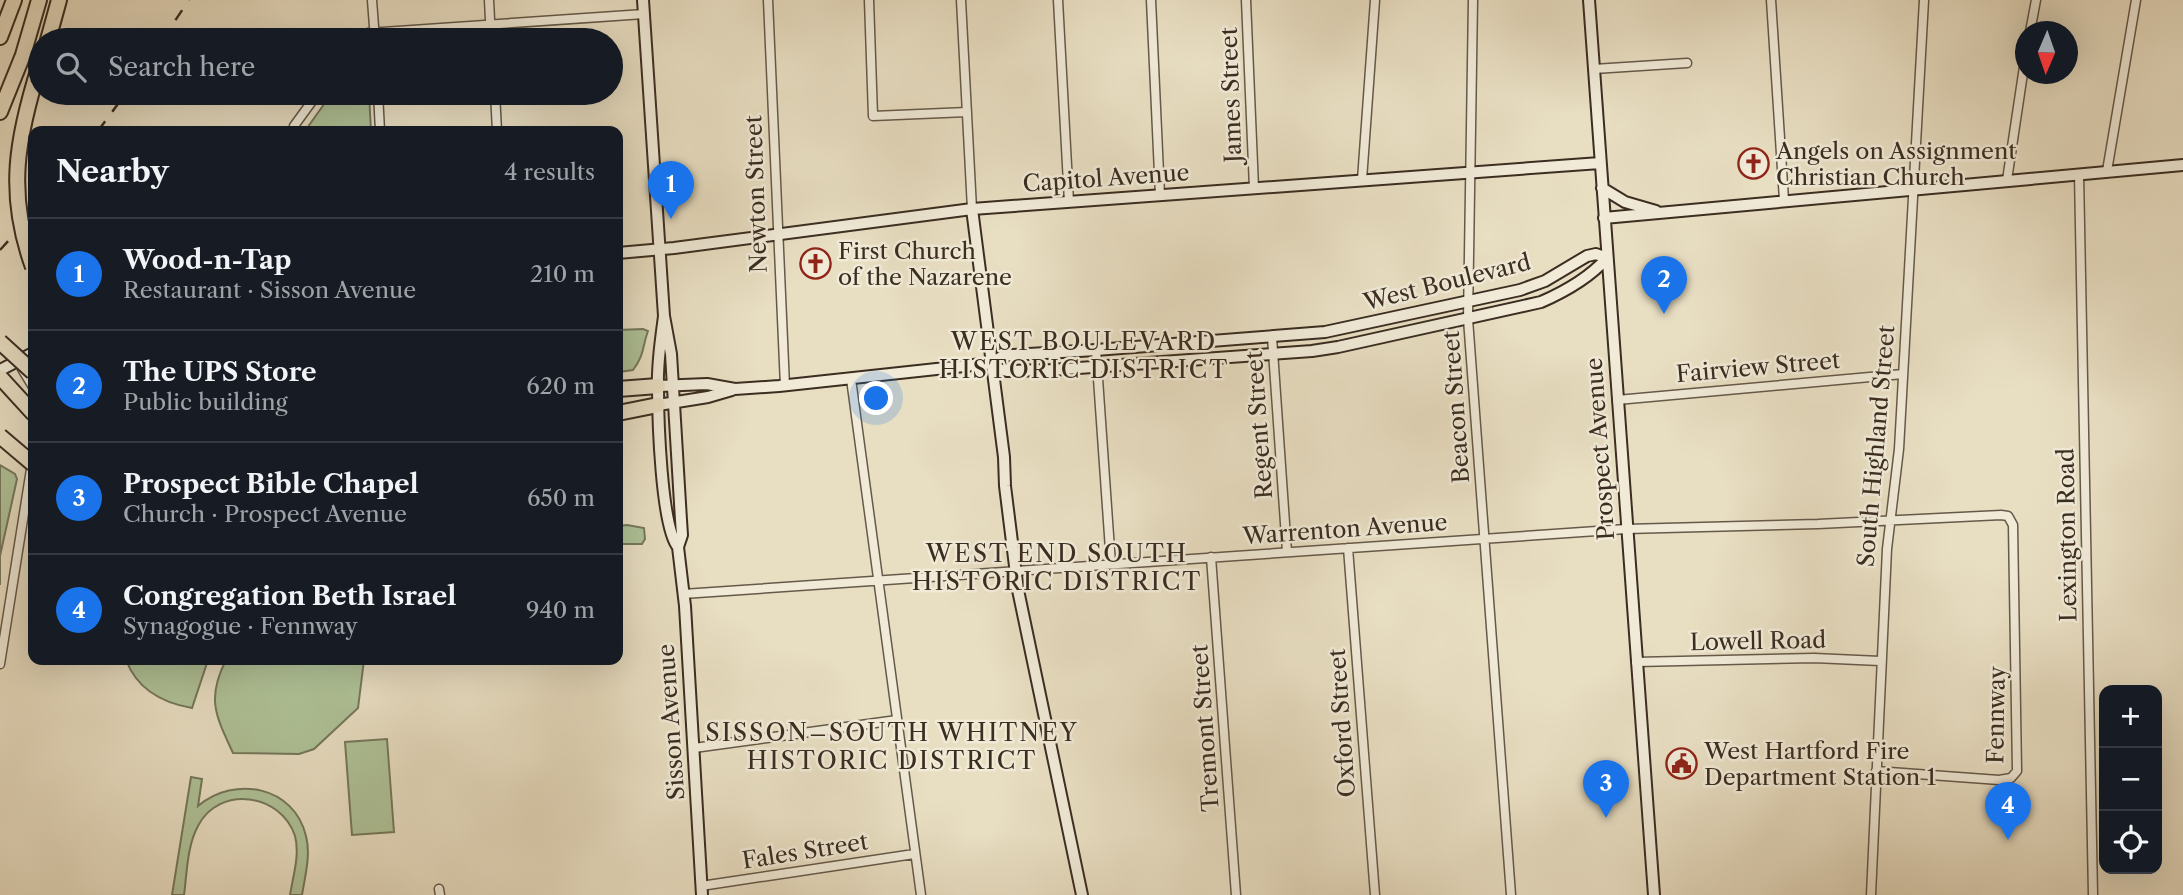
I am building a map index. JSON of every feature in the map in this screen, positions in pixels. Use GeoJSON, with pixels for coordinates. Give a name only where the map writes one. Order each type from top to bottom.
{"type":"FeatureCollection","features":[{"type":"Feature","properties":{"kind":"highway"},"geometry":{"type":"LineString","coordinates":[[0,37],[14,0]]}},
{"type":"Feature","properties":{"kind":"highway"},"geometry":{"type":"LineString","coordinates":[[30,28],[39,0]]}},
{"type":"Feature","properties":{"kind":"highway"},"geometry":{"type":"LineString","coordinates":[[51,28],[59,0]]}},
{"type":"Feature","properties":{"kind":"highway"},"geometry":{"type":"LineString","coordinates":[[0,112],[28,36]]}},
{"type":"Feature","properties":{"kind":"highway"},"geometry":{"type":"LineString","coordinates":[[28,102],[16,172],[19,219],[28,250]]}},
{"type":"Feature","properties":{"kind":"highway"},"geometry":{"type":"LineString","coordinates":[[0,342],[28,367]]}},
{"type":"Feature","properties":{"kind":"highway"},"geometry":{"type":"LineString","coordinates":[[0,377],[28,408]]}},
{"type":"Feature","properties":{"kind":"highway"},"geometry":{"type":"LineString","coordinates":[[623,389],[657,386]]}},
{"type":"Feature","properties":{"kind":"highway"},"geometry":{"type":"LineString","coordinates":[[623,412],[658,405]]}},
{"type":"Feature","properties":{"kind":"highway"},"geometry":{"type":"LineString","coordinates":[[0,436],[28,460]]}},
{"type":"Feature","properties":{"kind":"main road","name":"Sisson Avenue"},"geometry":{"type":"LineString","coordinates":[[643,0],[664,316],[657,386],[658,405],[666,501],[671,536],[678,548]]}},
{"type":"Feature","properties":{"kind":"main road","name":"Prospect Avenue"},"geometry":{"type":"LineString","coordinates":[[1589,0],[1654,895]]}},
{"type":"Feature","properties":{"kind":"main road","name":"Capitol Avenue"},"geometry":{"type":"LineString","coordinates":[[623,253],[972,209],[1600,163]]}},
{"type":"Feature","properties":{"kind":"main road"},"geometry":{"type":"LineString","coordinates":[[1604,218],[2183,165]]}},
{"type":"Feature","properties":{"kind":"main road"},"geometry":{"type":"LineString","coordinates":[[1602,188],[1633,205],[1659,211]]}},
{"type":"Feature","properties":{"kind":"main road"},"geometry":{"type":"LineString","coordinates":[[972,209],[1004,457],[1015,570],[1082,895]]}},
{"type":"Feature","properties":{"kind":"main road","name":"West Boulevard"},"geometry":{"type":"LineString","coordinates":[[658,405],[708,397],[735,389],[992,363],[1003,356],[1012,355],[1325,332],[1535,285],[1592,254],[1606,258],[1597,269],[1550,298],[1530,305],[1370,341],[1312,351],[1007,371],[992,363]]}},
{"type":"Feature","properties":{"kind":"main road","name":"Sisson Avenue"},"geometry":{"type":"LineString","coordinates":[[664,316],[670,342],[673,386],[682,535],[678,548],[702,891]]}},
{"type":"Feature","properties":{"kind":"main road"},"geometry":{"type":"LineString","coordinates":[[1367,323],[1370,341]]}},
{"type":"Feature","properties":{"kind":"main road"},"geometry":{"type":"LineString","coordinates":[[0,370],[28,356]]}},
{"type":"Feature","properties":{"kind":"main road","name":"West Boulevard"},"geometry":{"type":"LineString","coordinates":[[657,386],[707,384],[735,389]]}},
{"type":"Feature","properties":{"kind":"main road"},"geometry":{"type":"LineString","coordinates":[[666,501],[680,500]]}},
{"type":"Feature","properties":{"kind":"street"},"geometry":{"type":"LineString","coordinates":[[372,0],[374,28]]}},
{"type":"Feature","properties":{"kind":"street"},"geometry":{"type":"LineString","coordinates":[[489,0],[490,28]]}},
{"type":"Feature","properties":{"kind":"street","name":"Newton Street"},"geometry":{"type":"LineString","coordinates":[[768,0],[785,386]]}},
{"type":"Feature","properties":{"kind":"street"},"geometry":{"type":"LineString","coordinates":[[869,0],[873,117],[967,112]]}},
{"type":"Feature","properties":{"kind":"street"},"geometry":{"type":"LineString","coordinates":[[961,0],[972,209]]}},
{"type":"Feature","properties":{"kind":"street"},"geometry":{"type":"LineString","coordinates":[[1058,0],[1069,202]]}},
{"type":"Feature","properties":{"kind":"street"},"geometry":{"type":"LineString","coordinates":[[1151,0],[1160,195]]}},
{"type":"Feature","properties":{"kind":"street","name":"James Street"},"geometry":{"type":"LineString","coordinates":[[1246,0],[1254,188]]}},
{"type":"Feature","properties":{"kind":"street"},"geometry":{"type":"LineString","coordinates":[[1362,180],[1376,0]]}},
{"type":"Feature","properties":{"kind":"street","name":"Beacon Street"},"geometry":{"type":"LineString","coordinates":[[1473,0],[1468,319],[1511,895]]}},
{"type":"Feature","properties":{"kind":"street"},"geometry":{"type":"LineString","coordinates":[[1771,0],[1784,200]]}},
{"type":"Feature","properties":{"kind":"street","name":"South Highland Street"},"geometry":{"type":"LineString","coordinates":[[1871,895],[1880,661],[1890,520],[1899,449],[1924,0]]}},
{"type":"Feature","properties":{"kind":"street"},"geometry":{"type":"LineString","coordinates":[[2032,21],[2036,0]]}},
{"type":"Feature","properties":{"kind":"street"},"geometry":{"type":"LineString","coordinates":[[2107,171],[2136,0]]}},
{"type":"Feature","properties":{"kind":"street"},"geometry":{"type":"LineString","coordinates":[[451,28],[644,14]]}},
{"type":"Feature","properties":{"kind":"street"},"geometry":{"type":"LineString","coordinates":[[1594,69],[1687,63]]}},
{"type":"Feature","properties":{"kind":"street"},"geometry":{"type":"LineString","coordinates":[[2007,180],[2021,84]]}},
{"type":"Feature","properties":{"kind":"street"},"geometry":{"type":"LineString","coordinates":[[294,126],[309,105]]}},
{"type":"Feature","properties":{"kind":"street"},"geometry":{"type":"LineString","coordinates":[[379,105],[380,126]]}},
{"type":"Feature","properties":{"kind":"street"},"geometry":{"type":"LineString","coordinates":[[496,105],[497,126]]}},
{"type":"Feature","properties":{"kind":"street","name":"Lexington Road"},"geometry":{"type":"LineString","coordinates":[[2079,174],[2093,895]]}},
{"type":"Feature","properties":{"kind":"street","name":"Regent Street"},"geometry":{"type":"LineString","coordinates":[[1272,337],[1287,552]]}},
{"type":"Feature","properties":{"kind":"street"},"geometry":{"type":"LineString","coordinates":[[1096,350],[1111,564]]}},
{"type":"Feature","properties":{"kind":"street"},"geometry":{"type":"LineString","coordinates":[[16,362],[28,380]]}},
{"type":"Feature","properties":{"kind":"street","name":"Fairview Street"},"geometry":{"type":"LineString","coordinates":[[1617,400],[1903,373]]}},
{"type":"Feature","properties":{"kind":"street"},"geometry":{"type":"LineString","coordinates":[[852,379],[921,895]]}},
{"type":"Feature","properties":{"kind":"street"},"geometry":{"type":"LineString","coordinates":[[0,664],[3,625],[28,486]]}},
{"type":"Feature","properties":{"kind":"street","name":"Warrenton Avenue"},"geometry":{"type":"LineString","coordinates":[[683,594],[1626,528],[2001,515],[2010,518]]}},
{"type":"Feature","properties":{"kind":"street","name":"Fennway"},"geometry":{"type":"LineString","coordinates":[[1876,771],[1999,780],[2011,778],[2017,771],[2013,525],[2010,518]]}},
{"type":"Feature","properties":{"kind":"street","name":"Oxford Street"},"geometry":{"type":"LineString","coordinates":[[1348,548],[1375,895]]}},
{"type":"Feature","properties":{"kind":"street","name":"Tremont Street"},"geometry":{"type":"LineString","coordinates":[[1211,557],[1237,895]]}},
{"type":"Feature","properties":{"kind":"street","name":"Lowell Road"},"geometry":{"type":"LineString","coordinates":[[1636,662],[1814,658],[1880,661]]}},
{"type":"Feature","properties":{"kind":"street"},"geometry":{"type":"LineString","coordinates":[[694,748],[897,720]]}},
{"type":"Feature","properties":{"kind":"street","name":"Fales Street"},"geometry":{"type":"LineString","coordinates":[[702,891],[914,854]]}},
{"type":"Feature","properties":{"kind":"green space"},"geometry":{"type":"Polygon","coordinates":[[[323,105],[370,105],[371,126],[309,126],[323,105]]]}},
{"type":"Feature","properties":{"kind":"green space"},"geometry":{"type":"Polygon","coordinates":[[[623,330],[648,331],[637,364],[633,370],[623,371],[623,330]]]}},
{"type":"Feature","properties":{"kind":"green space"},"geometry":{"type":"Polygon","coordinates":[[[0,465],[15,474],[17,479],[0,556],[0,465]]]}},
{"type":"Feature","properties":{"kind":"green space"},"geometry":{"type":"Polygon","coordinates":[[[623,525],[644,528],[645,539],[642,544],[623,544],[623,525]]]}},
{"type":"Feature","properties":{"kind":"green space"},"geometry":{"type":"Polygon","coordinates":[[[128,665],[206,665],[192,708],[152,693],[128,665]]]}},
{"type":"Feature","properties":{"kind":"green space"},"geometry":{"type":"Polygon","coordinates":[[[224,665],[363,665],[358,708],[314,749],[299,754],[233,753],[216,707],[216,686],[224,665]]]}},
{"type":"Feature","properties":{"kind":"green space"},"geometry":{"type":"Polygon","coordinates":[[[387,739],[394,832],[352,835],[345,742],[387,739]]]}},
{"type":"Feature","properties":{"kind":"green space"},"geometry":{"type":"Polygon","coordinates":[[[191,777],[202,779],[198,806],[213,796],[245,789],[276,796],[289,806],[299,819],[306,836],[307,866],[302,895],[290,895],[297,851],[295,836],[288,822],[264,803],[234,800],[220,804],[208,813],[198,826],[188,860],[184,895],[172,895],[191,777]]]}},
{"type":"Feature","properties":{"kind":"railway"},"geometry":{"type":"LineString","coordinates":[[170,28],[189,0]]}},
{"type":"Feature","properties":{"kind":"railway"},"geometry":{"type":"LineString","coordinates":[[102,126],[117,105]]}},
{"type":"Feature","properties":{"kind":"railway"},"geometry":{"type":"LineString","coordinates":[[0,250],[9,240]]}},
{"type":"Feature","properties":{"kind":"place","name":"Angels on Assignment Christian Church"},"geometry":{"type":"Point","coordinates":[1753,164]}},
{"type":"Feature","properties":{"kind":"place","name":"Wood-n-Tap"},"geometry":{"type":"Point","coordinates":[671,219]}},
{"type":"Feature","properties":{"kind":"place","name":"First Church of the Nazarene"},"geometry":{"type":"Point","coordinates":[815,264]}},
{"type":"Feature","properties":{"kind":"place","name":"The UPS Store"},"geometry":{"type":"Point","coordinates":[1664,314]}},
{"type":"Feature","properties":{"kind":"place","name":"West Hartford Fire Department Station 1"},"geometry":{"type":"Point","coordinates":[1681,764]}},
{"type":"Feature","properties":{"kind":"place","name":"Prospect Bible Chapel"},"geometry":{"type":"Point","coordinates":[1606,818]}},
{"type":"Feature","properties":{"kind":"place","name":"Congregation Beth Israel"},"geometry":{"type":"Point","coordinates":[2008,840]}},
{"type":"Feature","properties":{"kind":"district","name":"WEST BOULEVARD HISTORIC DISTRICT"},"geometry":{"type":"Point","coordinates":[1084,355]}},
{"type":"Feature","properties":{"kind":"district","name":"WEST END SOUTH HISTORIC DISTRICT"},"geometry":{"type":"Point","coordinates":[1057,567]}},
{"type":"Feature","properties":{"kind":"district","name":"SISSON–SOUTH WHITNEY HISTORIC DISTRICT"},"geometry":{"type":"Point","coordinates":[892,746]}}]}
